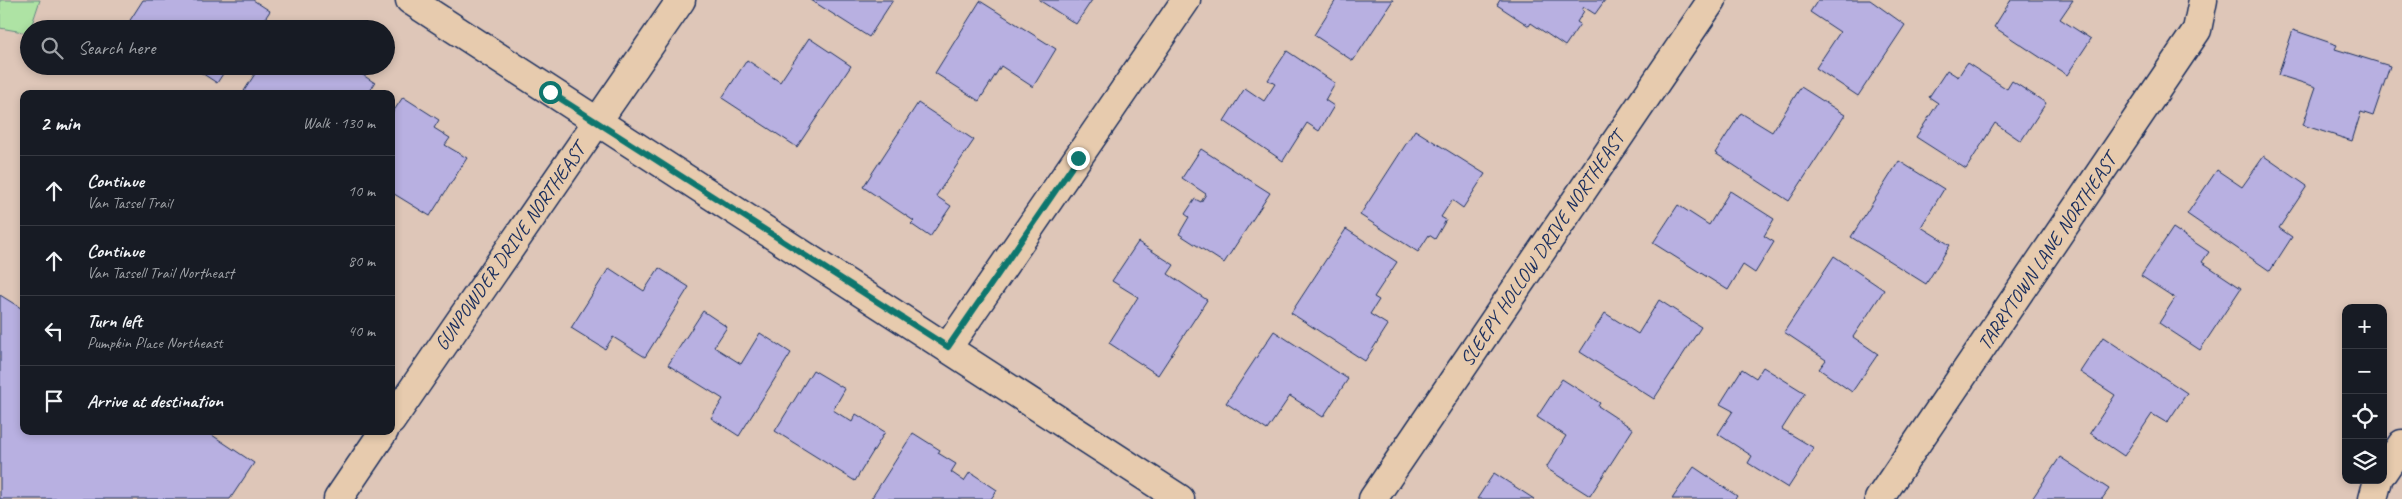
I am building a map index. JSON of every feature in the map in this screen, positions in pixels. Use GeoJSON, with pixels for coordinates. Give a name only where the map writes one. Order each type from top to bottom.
{"type":"FeatureCollection","features":[{"type":"Feature","properties":{"kind":"street"},"geometry":{"type":"LineString","coordinates":[[410,0],[1180,499]]}},
{"type":"Feature","properties":{"kind":"street","name":"GUNPOWDER DRIVE NORTHEAST"},"geometry":{"type":"LineString","coordinates":[[395,415],[681,0]]}},
{"type":"Feature","properties":{"kind":"street"},"geometry":{"type":"LineString","coordinates":[[948,347],[1186,0]]}},
{"type":"Feature","properties":{"kind":"street","name":"SLEEPY HOLLOW DRIVE NORTHEAST"},"geometry":{"type":"LineString","coordinates":[[1373,499],[1712,0]]}},
{"type":"Feature","properties":{"kind":"street","name":"TARRYTOWN LANE NORTHEAST"},"geometry":{"type":"LineString","coordinates":[[1879,499],[2197,30],[2203,0]]}},
{"type":"Feature","properties":{"kind":"street"},"geometry":{"type":"LineString","coordinates":[[338,499],[381,435]]}},
{"type":"Feature","properties":{"kind":"street"},"geometry":{"type":"LineString","coordinates":[[2387,466],[2402,444]]}},
{"type":"Feature","properties":{"kind":"street"},"geometry":{"type":"LineString","coordinates":[[2373,499],[2377,484]]}},
{"type":"Feature","properties":{"kind":"green space"},"geometry":{"type":"Polygon","coordinates":[[[0,0],[40,0],[33,20],[20,20],[20,31],[0,28],[0,0]]]}},
{"type":"Feature","properties":{"kind":"building"},"geometry":{"type":"Polygon","coordinates":[[[143,0],[253,0],[270,11],[264,20],[130,20],[143,0]]]}},
{"type":"Feature","properties":{"kind":"building"},"geometry":{"type":"Polygon","coordinates":[[[811,0],[893,0],[869,37],[811,0]]]}},
{"type":"Feature","properties":{"kind":"building"},"geometry":{"type":"Polygon","coordinates":[[[1039,0],[1092,0],[1076,24],[1039,0]]]}},
{"type":"Feature","properties":{"kind":"building"},"geometry":{"type":"Polygon","coordinates":[[[1336,0],[1393,0],[1353,61],[1314,35],[1336,0]]]}},
{"type":"Feature","properties":{"kind":"building"},"geometry":{"type":"Polygon","coordinates":[[[1500,0],[1605,0],[1595,14],[1584,7],[1582,10],[1584,11],[1577,22],[1580,24],[1565,46],[1531,23],[1529,26],[1497,5],[1500,0]]]}},
{"type":"Feature","properties":{"kind":"building"},"geometry":{"type":"Polygon","coordinates":[[[1818,0],[1870,0],[1905,25],[1858,96],[1816,68],[1840,32],[1810,12],[1818,0]]]}},
{"type":"Feature","properties":{"kind":"building"},"geometry":{"type":"Polygon","coordinates":[[[2011,0],[2073,0],[2060,19],[2091,39],[2067,75],[1994,27],[2011,0]]]}},
{"type":"Feature","properties":{"kind":"building"},"geometry":{"type":"Polygon","coordinates":[[[980,1],[1056,49],[1033,87],[1001,66],[979,101],[935,73],[980,1]]]}},
{"type":"Feature","properties":{"kind":"building"},"geometry":{"type":"Polygon","coordinates":[[[2293,30],[2337,45],[2335,49],[2390,66],[2373,116],[2361,112],[2352,141],[2303,125],[2316,87],[2278,75],[2293,30]]]}},
{"type":"Feature","properties":{"kind":"building"},"geometry":{"type":"Polygon","coordinates":[[[809,38],[851,66],[797,147],[722,98],[747,60],[780,82],[809,38]]]}},
{"type":"Feature","properties":{"kind":"building"},"geometry":{"type":"Polygon","coordinates":[[[1287,51],[1335,83],[1325,100],[1334,106],[1319,131],[1307,123],[1283,161],[1224,121],[1245,88],[1264,101],[1275,84],[1268,80],[1287,51]]]}},
{"type":"Feature","properties":{"kind":"building"},"geometry":{"type":"Polygon","coordinates":[[[1967,63],[2007,89],[2012,81],[2046,103],[2021,141],[1995,123],[1966,169],[1916,137],[1938,103],[1929,97],[1947,70],[1958,77],[1967,63]]]}},
{"type":"Feature","properties":{"kind":"building"},"geometry":{"type":"Polygon","coordinates":[[[205,75],[222,75],[217,83],[205,75]]]}},
{"type":"Feature","properties":{"kind":"building"},"geometry":{"type":"Polygon","coordinates":[[[254,75],[363,75],[375,83],[371,90],[245,90],[254,75]]]}},
{"type":"Feature","properties":{"kind":"building"},"geometry":{"type":"Polygon","coordinates":[[[1801,87],[1845,115],[1789,201],[1715,153],[1741,113],[1772,132],[1801,87]]]}},
{"type":"Feature","properties":{"kind":"building"},"geometry":{"type":"Polygon","coordinates":[[[403,97],[439,120],[434,128],[450,138],[445,145],[467,158],[430,216],[395,194],[395,109],[403,97]]]}},
{"type":"Feature","properties":{"kind":"building"},"geometry":{"type":"Polygon","coordinates":[[[918,103],[974,140],[936,196],[951,206],[930,237],[911,224],[914,221],[863,187],[918,103]]]}},
{"type":"Feature","properties":{"kind":"building"},"geometry":{"type":"Polygon","coordinates":[[[1415,130],[1485,174],[1463,208],[1452,200],[1441,217],[1446,220],[1435,239],[1429,235],[1418,252],[1360,215],[1415,130]]]}},
{"type":"Feature","properties":{"kind":"building"},"geometry":{"type":"Polygon","coordinates":[[[1201,149],[1270,193],[1224,263],[1179,234],[1189,217],[1185,214],[1195,199],[1201,202],[1206,194],[1182,178],[1201,149]]]}},
{"type":"Feature","properties":{"kind":"building"},"geometry":{"type":"Polygon","coordinates":[[[2264,156],[2307,186],[2279,228],[2292,237],[2270,271],[2187,214],[2217,170],[2242,187],[2264,156]]]}},
{"type":"Feature","properties":{"kind":"building"},"geometry":{"type":"Polygon","coordinates":[[[1899,161],[1944,189],[1921,227],[1950,245],[1926,284],[1851,237],[1899,161]]]}},
{"type":"Feature","properties":{"kind":"building"},"geometry":{"type":"Polygon","coordinates":[[[1730,191],[1774,219],[1764,236],[1774,242],[1755,273],[1743,265],[1728,290],[1653,243],[1678,205],[1709,225],[1730,191]]]}},
{"type":"Feature","properties":{"kind":"building"},"geometry":{"type":"Polygon","coordinates":[[[2173,228],[2209,252],[2202,262],[2241,288],[2200,350],[2159,323],[2175,298],[2141,276],[2173,228]]]}},
{"type":"Feature","properties":{"kind":"building"},"geometry":{"type":"Polygon","coordinates":[[[1346,229],[1397,262],[1374,297],[1379,300],[1370,314],[1388,325],[1365,361],[1291,313],[1346,229]]]}},
{"type":"Feature","properties":{"kind":"building"},"geometry":{"type":"Polygon","coordinates":[[[1138,242],[1174,265],[1168,274],[1207,300],[1158,375],[1109,343],[1138,297],[1112,281],[1138,242]]]}},
{"type":"Feature","properties":{"kind":"building"},"geometry":{"type":"Polygon","coordinates":[[[1834,256],[1884,290],[1853,337],[1878,354],[1852,392],[1819,369],[1826,360],[1784,332],[1834,256]]]}},
{"type":"Feature","properties":{"kind":"building"},"geometry":{"type":"Polygon","coordinates":[[[609,268],[644,291],[659,268],[689,287],[645,357],[613,337],[605,349],[571,328],[609,268]]]}},
{"type":"Feature","properties":{"kind":"building"},"geometry":{"type":"Polygon","coordinates":[[[0,295],[20,308],[20,435],[212,435],[254,463],[230,499],[0,499],[0,295]]]}},
{"type":"Feature","properties":{"kind":"building"},"geometry":{"type":"Polygon","coordinates":[[[1659,300],[1701,327],[1654,399],[1580,352],[1605,313],[1638,334],[1659,300]]]}},
{"type":"Feature","properties":{"kind":"building"},"geometry":{"type":"Polygon","coordinates":[[[703,311],[727,327],[714,347],[741,364],[760,333],[791,353],[739,436],[711,418],[723,399],[668,365],[703,311]]]}},
{"type":"Feature","properties":{"kind":"building"},"geometry":{"type":"Polygon","coordinates":[[[1274,331],[1348,379],[1323,417],[1290,396],[1267,430],[1226,403],[1274,331]]]}},
{"type":"Feature","properties":{"kind":"building"},"geometry":{"type":"Polygon","coordinates":[[[2103,337],[2187,393],[2167,423],[2152,414],[2124,456],[2090,433],[2115,395],[2080,372],[2103,337]]]}},
{"type":"Feature","properties":{"kind":"building"},"geometry":{"type":"Polygon","coordinates":[[[1763,367],[1805,393],[1782,429],[1814,448],[1788,488],[1748,463],[1752,456],[1718,434],[1733,411],[1720,404],[1742,369],[1756,378],[1763,367]]]}},
{"type":"Feature","properties":{"kind":"building"},"geometry":{"type":"Polygon","coordinates":[[[813,370],[845,389],[833,410],[852,422],[856,414],[885,432],[855,481],[775,431],[813,370]]]}},
{"type":"Feature","properties":{"kind":"building"},"geometry":{"type":"Polygon","coordinates":[[[1562,379],[1600,403],[1598,406],[1633,429],[1590,496],[1546,468],[1566,436],[1537,417],[1562,379]]]}},
{"type":"Feature","properties":{"kind":"building"},"geometry":{"type":"Polygon","coordinates":[[[913,433],[940,450],[938,453],[956,464],[951,472],[964,481],[970,472],[997,490],[991,499],[871,499],[913,433]]]}},
{"type":"Feature","properties":{"kind":"building"},"geometry":{"type":"Polygon","coordinates":[[[2060,457],[2109,489],[2102,499],[2032,499],[2060,457]]]}},
{"type":"Feature","properties":{"kind":"building"},"geometry":{"type":"Polygon","coordinates":[[[1694,467],[1737,496],[1735,499],[1672,499],[1694,467]]]}},
{"type":"Feature","properties":{"kind":"building"},"geometry":{"type":"Polygon","coordinates":[[[1494,473],[1534,499],[1477,499],[1494,473]]]}},
{"type":"Feature","properties":{"kind":"route"},"geometry":{"type":"LineString","coordinates":[[550,92],[948,347],[1078,158]]}}]}
